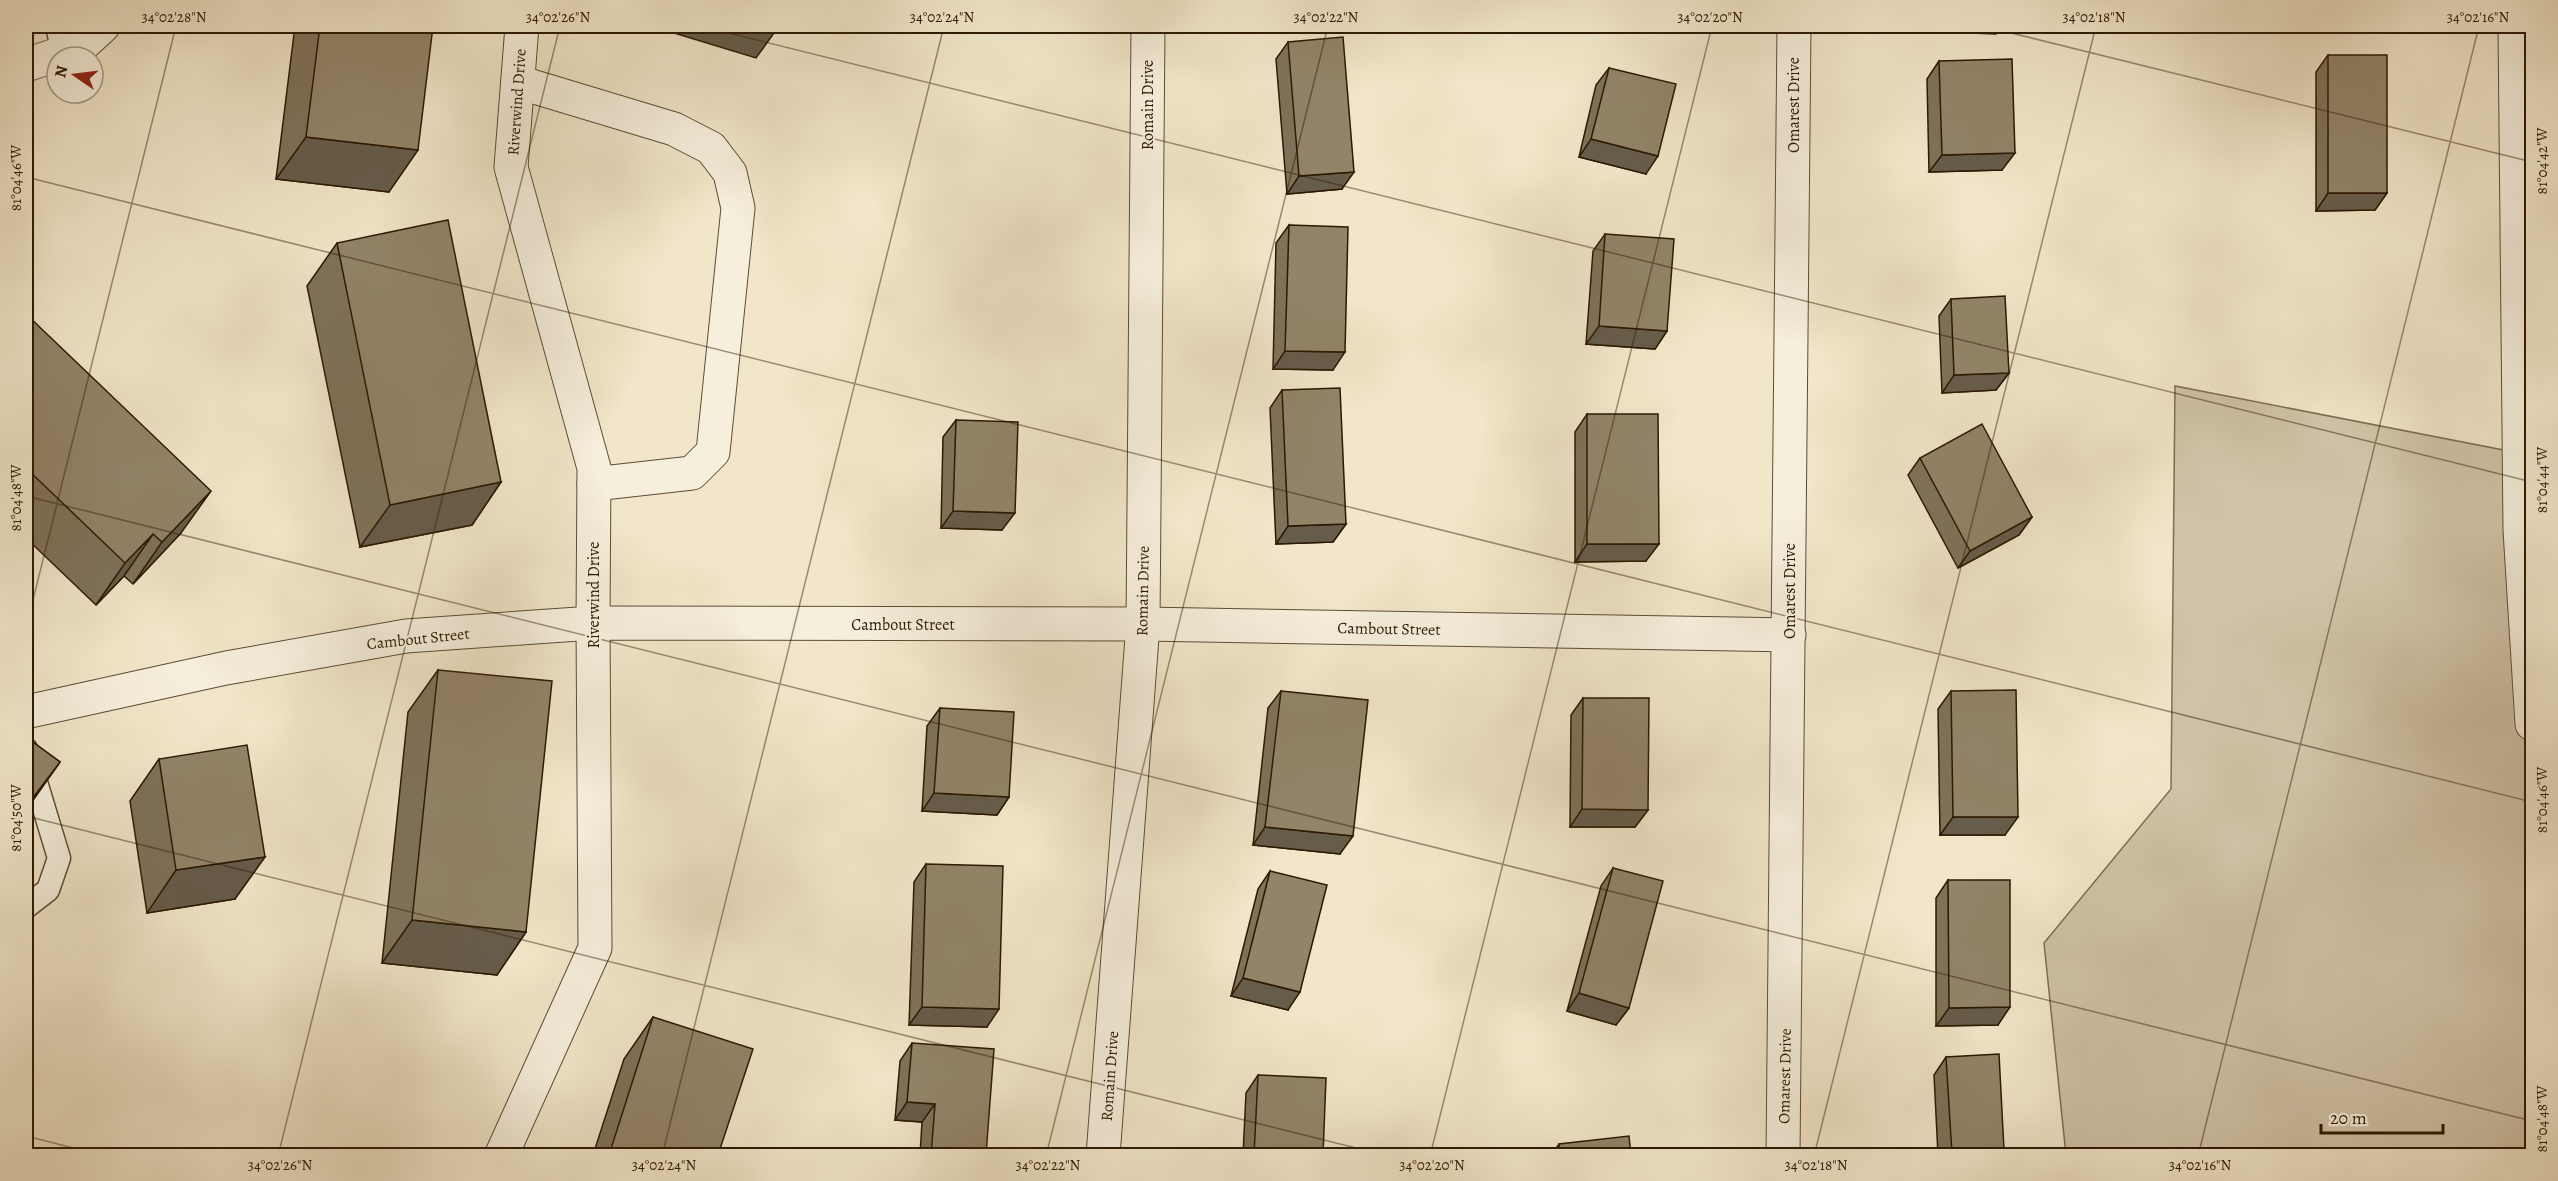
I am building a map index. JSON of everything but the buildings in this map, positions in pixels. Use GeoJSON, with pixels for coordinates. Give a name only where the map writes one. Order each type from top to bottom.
{"type":"FeatureCollection","features":[{"type":"Feature","properties":{"kind":"street"},"geometry":{"type":"LineString","coordinates":[[26,65],[60,39],[80,47],[103,26]]}},
{"type":"Feature","properties":{"kind":"street","name":"Riverwind Drive"},"geometry":{"type":"LineString","coordinates":[[501,1155],[595,948],[594,468],[511,167],[522,26]]}},
{"type":"Feature","properties":{"kind":"street","name":"Romain Drive"},"geometry":{"type":"LineString","coordinates":[[1103,1155],[1143,624],[1148,26]]}},
{"type":"Feature","properties":{"kind":"street","name":"Omarest Drive"},"geometry":{"type":"LineString","coordinates":[[1783,1155],[1794,26]]}},
{"type":"Feature","properties":{"kind":"street"},"geometry":{"type":"LineString","coordinates":[[2516,26],[2520,530],[2532,724]]}},
{"type":"Feature","properties":{"kind":"street"},"geometry":{"type":"LineString","coordinates":[[518,82],[674,129],[711,148],[730,173],[738,208],[713,452],[692,473],[594,484]]}},
{"type":"Feature","properties":{"kind":"street","name":"Cambout Street"},"geometry":{"type":"LineString","coordinates":[[26,712],[226,668],[406,636],[593,623],[1143,624],[1789,635]]}},
{"type":"Feature","properties":{"kind":"lane"},"geometry":{"type":"LineString","coordinates":[[26,756],[59,858],[48,890],[26,907]]}},
{"type":"Feature","properties":{"kind":"shaded area"},"geometry":{"type":"Polygon","coordinates":[[[2515,26],[2532,26],[2532,1155],[2066,1155],[2044,943],[2171,789],[2175,386],[2519,453],[2515,26]]]}}]}
